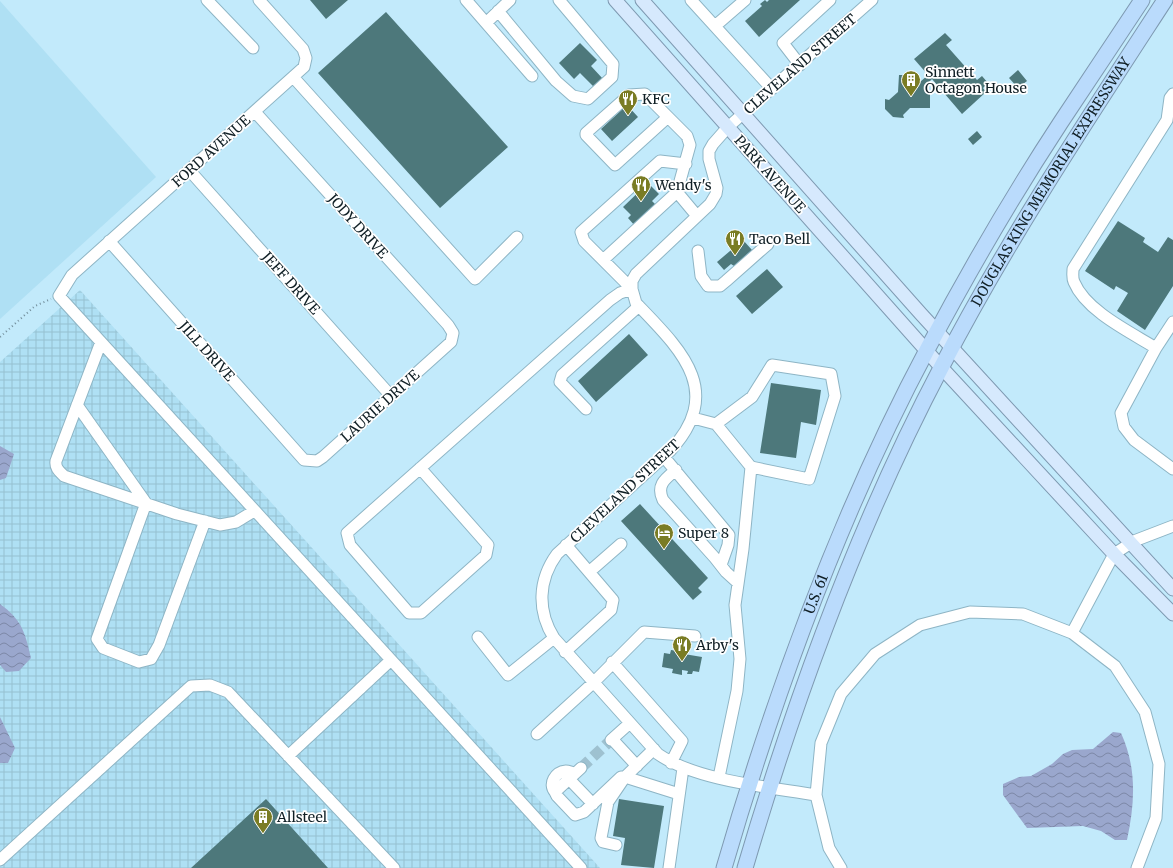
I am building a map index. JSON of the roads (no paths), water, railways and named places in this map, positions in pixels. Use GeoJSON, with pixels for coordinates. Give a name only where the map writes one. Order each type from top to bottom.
{"type":"FeatureCollection","features":[{"type":"Feature","properties":{"kind":"highway","name":"DOUGLAS KING MEMORIAL EXPRESSWAY"},"geometry":{"type":"LineString","coordinates":[[937,332],[1018,191],[1142,0]]}},
{"type":"Feature","properties":{"kind":"highway","name":"DOUGLAS KING MEMORIAL EXPRESSWAY"},"geometry":{"type":"LineString","coordinates":[[941,367],[1030,210],[1165,0]]}},
{"type":"Feature","properties":{"kind":"highway","name":"U.S. 61"},"geometry":{"type":"LineString","coordinates":[[724,868],[749,783],[789,665],[835,547],[893,417],[937,332]]}},
{"type":"Feature","properties":{"kind":"highway","name":"U.S. 61"},"geometry":{"type":"LineString","coordinates":[[745,868],[769,787],[808,671],[856,552],[941,367]]}},
{"type":"Feature","properties":{"kind":"main road","name":"PARK AVENUE"},"geometry":{"type":"LineString","coordinates":[[615,0],[941,367],[1114,554],[1173,614]]}},
{"type":"Feature","properties":{"kind":"main road","name":"PARK AVENUE"},"geometry":{"type":"LineString","coordinates":[[642,0],[937,332],[1173,589]]}},
{"type":"Feature","properties":{"kind":"street"},"geometry":{"type":"LineString","coordinates":[[206,0],[253,48]]}},
{"type":"Feature","properties":{"kind":"street","name":"FORD AVENUE"},"geometry":{"type":"LineString","coordinates":[[101,342],[59,296],[72,275],[294,78],[304,67],[306,58],[303,49],[259,0]]}},
{"type":"Feature","properties":{"kind":"street"},"geometry":{"type":"LineString","coordinates":[[466,0],[532,76]]}},
{"type":"Feature","properties":{"kind":"street"},"geometry":{"type":"LineString","coordinates":[[486,23],[510,0]]}},
{"type":"Feature","properties":{"kind":"street"},"geometry":{"type":"LineString","coordinates":[[498,11],[556,80],[573,96],[588,99],[612,77],[613,64],[559,0]]}},
{"type":"Feature","properties":{"kind":"street"},"geometry":{"type":"LineString","coordinates":[[692,0],[772,89]]}},
{"type":"Feature","properties":{"kind":"street"},"geometry":{"type":"LineString","coordinates":[[715,26],[745,0]]}},
{"type":"Feature","properties":{"kind":"street"},"geometry":{"type":"LineString","coordinates":[[800,65],[783,46],[783,43],[830,0]]}},
{"type":"Feature","properties":{"kind":"street","name":"CLEVELAND STREET"},"geometry":{"type":"LineString","coordinates":[[816,795],[719,777],[683,768],[671,763],[654,749],[593,684],[554,638],[543,616],[541,592],[550,564],[566,545],[664,457],[682,438],[693,418],[695,385],[690,368],[680,352],[639,306],[632,295],[632,281],[642,267],[710,204],[716,194],[716,183],[709,159],[709,151],[713,144],[728,127],[872,0]]}},
{"type":"Feature","properties":{"kind":"street"},"geometry":{"type":"LineString","coordinates":[[294,78],[475,279],[517,237]]}},
{"type":"Feature","properties":{"kind":"street"},"geometry":{"type":"LineString","coordinates":[[603,260],[677,192],[686,164],[690,145],[687,136],[668,117],[645,94],[629,95],[586,133],[586,135],[615,165],[668,117]]}},
{"type":"Feature","properties":{"kind":"street"},"geometry":{"type":"LineString","coordinates":[[1156,348],[1102,313],[1083,297],[1073,280],[1073,270],[1167,120],[1170,98],[1173,94]]}},
{"type":"Feature","properties":{"kind":"street","name":"JODY DRIVE"},"geometry":{"type":"LineString","coordinates":[[255,112],[448,325],[453,333],[451,342]]}},
{"type":"Feature","properties":{"kind":"street"},"geometry":{"type":"LineString","coordinates":[[420,468],[488,545],[486,554],[421,613],[409,613],[350,545],[346,533],[610,300],[620,293],[632,289],[584,241],[581,232],[660,161],[686,164]]}},
{"type":"Feature","properties":{"kind":"street","name":"JEFF DRIVE"},"geometry":{"type":"LineString","coordinates":[[190,171],[391,396]]}},
{"type":"Feature","properties":{"kind":"street"},"geometry":{"type":"LineString","coordinates":[[677,192],[697,216]]}},
{"type":"Feature","properties":{"kind":"street","name":"JILL DRIVE"},"geometry":{"type":"LineString","coordinates":[[110,241],[304,460]]}},
{"type":"Feature","properties":{"kind":"street"},"geometry":{"type":"LineString","coordinates":[[698,251],[701,276],[708,286],[714,287],[726,281],[768,244]]}},
{"type":"Feature","properties":{"kind":"street"},"geometry":{"type":"LineString","coordinates":[[586,409],[560,382],[562,375],[639,306]]}},
{"type":"Feature","properties":{"kind":"street"},"geometry":{"type":"LineString","coordinates":[[1173,322],[1156,348],[1121,414],[1124,427],[1134,440],[1173,469]]}},
{"type":"Feature","properties":{"kind":"street"},"geometry":{"type":"LineString","coordinates":[[254,510],[236,522],[227,525],[205,521],[146,504],[64,476],[58,471],[55,466],[56,461],[101,342],[581,868]]}},
{"type":"Feature","properties":{"kind":"street","name":"LAURIE DRIVE"},"geometry":{"type":"LineString","coordinates":[[304,460],[317,461],[322,457],[451,342]]}},
{"type":"Feature","properties":{"kind":"street"},"geometry":{"type":"LineString","coordinates":[[693,418],[716,424],[751,467],[809,479],[835,396],[831,374],[772,365],[752,397],[716,424]]}},
{"type":"Feature","properties":{"kind":"street"},"geometry":{"type":"LineString","coordinates":[[77,405],[146,504]]}},
{"type":"Feature","properties":{"kind":"street"},"geometry":{"type":"LineString","coordinates":[[664,457],[728,535],[728,545],[720,565]]}},
{"type":"Feature","properties":{"kind":"street"},"geometry":{"type":"LineString","coordinates":[[719,777],[737,691],[740,659],[734,605],[743,549],[751,467]]}},
{"type":"Feature","properties":{"kind":"street"},"geometry":{"type":"LineString","coordinates":[[676,470],[662,481],[660,494],[663,500],[726,572],[738,583]]}},
{"type":"Feature","properties":{"kind":"street"},"geometry":{"type":"LineString","coordinates":[[146,504],[97,639],[104,648],[139,662],[151,659],[159,645],[205,521]]}},
{"type":"Feature","properties":{"kind":"street"},"geometry":{"type":"LineString","coordinates":[[1072,633],[1114,554],[1130,542],[1173,526]]}},
{"type":"Feature","properties":{"kind":"street"},"geometry":{"type":"LineString","coordinates":[[589,572],[621,544]]}},
{"type":"Feature","properties":{"kind":"street"},"geometry":{"type":"LineString","coordinates":[[565,652],[611,610],[613,600],[566,545]]}},
{"type":"Feature","properties":{"kind":"street"},"geometry":{"type":"LineString","coordinates":[[841,868],[829,848],[816,795],[821,742],[841,694],[875,654],[913,629],[920,625],[970,612],[1023,614],[1072,633],[1115,666],[1145,712],[1159,764],[1156,818],[1136,868]]}},
{"type":"Feature","properties":{"kind":"street"},"geometry":{"type":"LineString","coordinates":[[537,734],[593,684],[612,662],[644,632],[695,636]]}},
{"type":"Feature","properties":{"kind":"street"},"geometry":{"type":"LineString","coordinates":[[478,637],[508,675],[554,638]]}},
{"type":"Feature","properties":{"kind":"street"},"geometry":{"type":"LineString","coordinates":[[288,756],[391,660]]}},
{"type":"Feature","properties":{"kind":"street"},"geometry":{"type":"LineString","coordinates":[[612,662],[682,741],[671,763]]}},
{"type":"Feature","properties":{"kind":"street"},"geometry":{"type":"LineString","coordinates":[[0,860],[191,686],[210,685],[228,692],[394,868]]}},
{"type":"Feature","properties":{"kind":"street"},"geometry":{"type":"LineString","coordinates":[[630,723],[612,740],[637,766]]}},
{"type":"Feature","properties":{"kind":"street"},"geometry":{"type":"LineString","coordinates":[[616,845],[603,842],[601,838],[608,802],[625,777],[654,749]]}},
{"type":"Feature","properties":{"kind":"street"},"geometry":{"type":"LineString","coordinates":[[669,868],[683,768]]}},
{"type":"Feature","properties":{"kind":"street"},"geometry":{"type":"LineString","coordinates":[[593,804],[575,773],[555,792],[575,815],[584,812],[593,804],[621,777],[679,794]]}},
{"type":"Feature","properties":{"kind":"water"},"geometry":{"type":"Polygon","coordinates":[[[0,446],[14,454],[6,478],[0,480],[0,446]]]}},
{"type":"Feature","properties":{"kind":"water"},"geometry":{"type":"Polygon","coordinates":[[[0,604],[18,621],[27,641],[31,658],[19,671],[6,672],[0,665],[0,604]]]}},
{"type":"Feature","properties":{"kind":"water"},"geometry":{"type":"Polygon","coordinates":[[[0,717],[15,748],[8,763],[0,763],[0,717]]]}},
{"type":"Feature","properties":{"kind":"water"},"geometry":{"type":"Polygon","coordinates":[[[1113,732],[1121,733],[1130,759],[1132,772],[1132,813],[1127,840],[1115,840],[1101,831],[1083,826],[1027,828],[1003,795],[1003,784],[1019,777],[1031,776],[1052,764],[1063,754],[1072,750],[1093,749],[1113,732]]]}},
{"type":"Feature","properties":{"kind":"tunnel"},"geometry":{"type":"LineString","coordinates":[[581,768],[611,740]]}},
{"type":"Feature","properties":{"kind":"place","name":"Sinnett Octagon House"},"geometry":{"type":"Point","coordinates":[911,97]}},
{"type":"Feature","properties":{"kind":"place","name":"KFC"},"geometry":{"type":"Point","coordinates":[628,116]}},
{"type":"Feature","properties":{"kind":"place","name":"Wendy's"},"geometry":{"type":"Point","coordinates":[641,202]}},
{"type":"Feature","properties":{"kind":"place","name":"Taco Bell"},"geometry":{"type":"Point","coordinates":[735,256]}},
{"type":"Feature","properties":{"kind":"place","name":"Super 8"},"geometry":{"type":"Point","coordinates":[664,550]}},
{"type":"Feature","properties":{"kind":"place","name":"Arby's"},"geometry":{"type":"Point","coordinates":[682,662]}},
{"type":"Feature","properties":{"kind":"place","name":"Allsteel"},"geometry":{"type":"Point","coordinates":[263,834]}}]}
